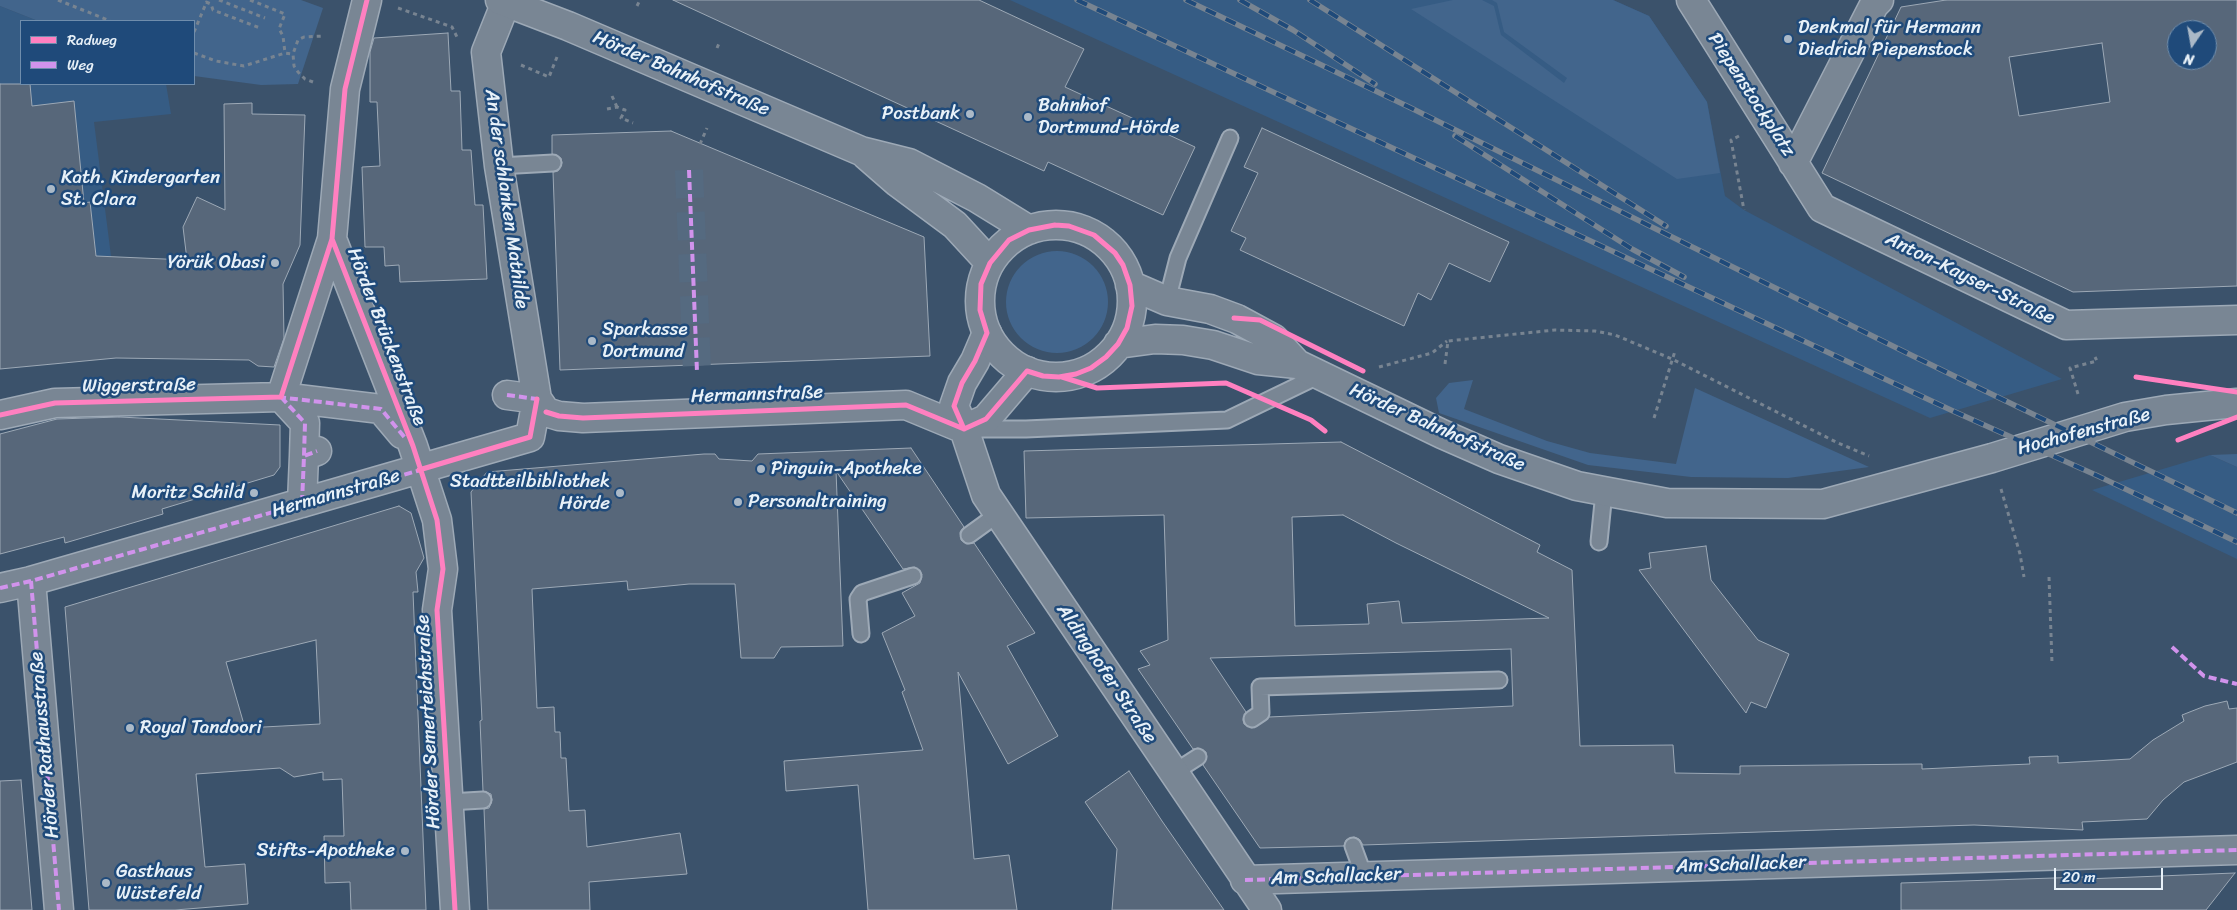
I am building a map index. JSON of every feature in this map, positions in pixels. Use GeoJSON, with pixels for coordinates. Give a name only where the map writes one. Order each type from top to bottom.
{"type":"FeatureCollection","features":[{"type":"Feature","properties":{"kind":"street","name":"Hörder Brückenstraße"},"geometry":{"type":"LineString","coordinates":[[366,0],[351,60],[342,115],[332,240],[281,396],[381,409],[416,458]]}},
{"type":"Feature","properties":{"kind":"street","name":"Piepenstockplatz"},"geometry":{"type":"LineString","coordinates":[[1690,0],[1793,164]]}},
{"type":"Feature","properties":{"kind":"street","name":"Piepenstockplatz"},"geometry":{"type":"LineString","coordinates":[[1793,164],[1874,5],[1879,0]]}},
{"type":"Feature","properties":{"kind":"street","name":"Hörder Bahnhofstraße"},"geometry":{"type":"LineString","coordinates":[[503,1],[568,26],[861,151],[909,163],[977,198],[1029,230]]}},
{"type":"Feature","properties":{"kind":"street","name":"An der schlanken Mathilde"},"geometry":{"type":"LineString","coordinates":[[503,1],[486,52],[499,166],[537,399]]}},
{"type":"Feature","properties":{"kind":"street","name":"Hörder Bahnhofstraße"},"geometry":{"type":"LineString","coordinates":[[861,151],[897,182],[955,225],[990,263]]}},
{"type":"Feature","properties":{"kind":"street","name":"Anton-Kayser-Straße"},"geometry":{"type":"LineString","coordinates":[[1793,164],[1822,208],[2066,325],[2237,320]]}},
{"type":"Feature","properties":{"kind":"street"},"geometry":{"type":"LineString","coordinates":[[1042,226],[1069,226],[1094,235],[1115,253],[1123,265],[1130,285],[1132,306],[1127,328],[1118,344],[1106,358],[1091,368],[1076,374],[1059,377],[1043,376],[1027,371],[1004,356],[987,333],[980,310],[982,284],[990,263],[1009,240],[1029,230],[1042,226]]}},
{"type":"Feature","properties":{"kind":"street","name":"Hörder Brückenstraße"},"geometry":{"type":"LineString","coordinates":[[332,240],[416,458]]}},
{"type":"Feature","properties":{"kind":"street","name":"Hörder Bahnhofstraße"},"geometry":{"type":"LineString","coordinates":[[1130,285],[1167,302],[1210,309],[1237,319],[1274,338],[1309,369],[1442,434],[1499,459],[1577,486],[1604,492],[1667,503],[1823,504],[1992,458]]}},
{"type":"Feature","properties":{"kind":"street","name":"Aldinghofer Straße"},"geometry":{"type":"LineString","coordinates":[[987,333],[975,361],[962,383],[954,406],[964,429],[986,495],[1267,910]]}},
{"type":"Feature","properties":{"kind":"street","name":"Hörder Bahnhofstraße"},"geometry":{"type":"LineString","coordinates":[[1118,344],[1155,339],[1183,340],[1213,345],[1258,360],[1309,369]]}},
{"type":"Feature","properties":{"kind":"street"},"geometry":{"type":"LineString","coordinates":[[964,429],[986,419],[1027,371]]}},
{"type":"Feature","properties":{"kind":"street"},"geometry":{"type":"LineString","coordinates":[[281,396],[305,423],[310,453],[302,504]]}},
{"type":"Feature","properties":{"kind":"street","name":"Wiggerstraße"},"geometry":{"type":"LineString","coordinates":[[0,415],[55,403],[134,399],[281,396]]}},
{"type":"Feature","properties":{"kind":"street"},"geometry":{"type":"LineString","coordinates":[[507,396],[537,399]]}},
{"type":"Feature","properties":{"kind":"street","name":"Hermannstraße"},"geometry":{"type":"LineString","coordinates":[[537,399],[546,412],[559,416],[583,418],[906,405],[964,429]]}},
{"type":"Feature","properties":{"kind":"street","name":"Hermannstraße"},"geometry":{"type":"LineString","coordinates":[[0,588],[302,504],[416,458],[530,437],[537,399]]}},
{"type":"Feature","properties":{"kind":"street","name":"Hochofenstraße"},"geometry":{"type":"LineString","coordinates":[[1992,458],[2124,417],[2166,410],[2237,403]]}},
{"type":"Feature","properties":{"kind":"street","name":"Hörder Semerteichstraße"},"geometry":{"type":"LineString","coordinates":[[416,458],[437,520],[443,569],[437,610],[455,910]]}},
{"type":"Feature","properties":{"kind":"street","name":"Hörder Rathausstraße"},"geometry":{"type":"LineString","coordinates":[[30,581],[60,910]]}},
{"type":"Feature","properties":{"kind":"street","name":"Am Schallacker"},"geometry":{"type":"LineString","coordinates":[[1245,880],[2237,850]]}},
{"type":"Feature","properties":{"kind":"lane"},"geometry":{"type":"LineString","coordinates":[[1167,302],[1178,258],[1230,138]]}},
{"type":"Feature","properties":{"kind":"lane"},"geometry":{"type":"LineString","coordinates":[[499,166],[553,163]]}},
{"type":"Feature","properties":{"kind":"lane"},"geometry":{"type":"LineString","coordinates":[[964,429],[1026,429],[1228,420],[1309,369]]}},
{"type":"Feature","properties":{"kind":"lane"},"geometry":{"type":"LineString","coordinates":[[1599,542],[1604,492]]}},
{"type":"Feature","properties":{"kind":"lane"},"geometry":{"type":"LineString","coordinates":[[969,535],[998,514]]}},
{"type":"Feature","properties":{"kind":"lane"},"geometry":{"type":"LineString","coordinates":[[861,634],[858,599],[862,594],[913,576]]}},
{"type":"Feature","properties":{"kind":"lane"},"geometry":{"type":"LineString","coordinates":[[1252,719],[1261,713],[1260,687],[1499,680]]}},
{"type":"Feature","properties":{"kind":"lane"},"geometry":{"type":"LineString","coordinates":[[1173,773],[1198,757]]}},
{"type":"Feature","properties":{"kind":"lane"},"geometry":{"type":"LineString","coordinates":[[449,802],[483,800]]}},
{"type":"Feature","properties":{"kind":"lane"},"geometry":{"type":"LineString","coordinates":[[1354,846],[1364,876]]}},
{"type":"Feature","properties":{"kind":"path"},"geometry":{"type":"LineString","coordinates":[[58,0],[108,20]]}},
{"type":"Feature","properties":{"kind":"path"},"geometry":{"type":"LineString","coordinates":[[211,4],[218,0],[265,18]]}},
{"type":"Feature","properties":{"kind":"path"},"geometry":{"type":"LineString","coordinates":[[250,0],[285,14],[279,29],[283,36],[285,53]]}},
{"type":"Feature","properties":{"kind":"path"},"geometry":{"type":"LineString","coordinates":[[637,6],[640,0]]}},
{"type":"Feature","properties":{"kind":"path"},"geometry":{"type":"LineString","coordinates":[[195,30],[207,1],[211,4],[213,10],[260,28]]}},
{"type":"Feature","properties":{"kind":"path"},"geometry":{"type":"LineString","coordinates":[[317,84],[305,79],[298,72],[294,66],[293,54],[298,40],[304,37],[326,36]]}},
{"type":"Feature","properties":{"kind":"path"},"geometry":{"type":"LineString","coordinates":[[717,48],[720,41]]}},
{"type":"Feature","properties":{"kind":"path"},"geometry":{"type":"LineString","coordinates":[[195,53],[216,61],[244,66],[285,53],[293,54]]}},
{"type":"Feature","properties":{"kind":"path"},"geometry":{"type":"LineString","coordinates":[[612,96],[617,107]]}},
{"type":"Feature","properties":{"kind":"path"},"geometry":{"type":"LineString","coordinates":[[607,109],[617,107],[625,110],[621,118],[633,123]]}},
{"type":"Feature","properties":{"kind":"path"},"geometry":{"type":"LineString","coordinates":[[700,144],[707,128]]}},
{"type":"Feature","properties":{"kind":"path"},"geometry":{"type":"LineString","coordinates":[[1736,161],[1744,210]]}},
{"type":"Feature","properties":{"kind":"path"},"geometry":{"type":"LineString","coordinates":[[1372,368],[1432,353],[1448,340],[1555,330],[1594,331],[1616,335],[1672,359],[1838,443],[1869,456]]}},
{"type":"Feature","properties":{"kind":"path"},"geometry":{"type":"LineString","coordinates":[[1446,364],[1448,340]]}},
{"type":"Feature","properties":{"kind":"path"},"geometry":{"type":"LineString","coordinates":[[1654,418],[1675,351]]}},
{"type":"Feature","properties":{"kind":"path"},"geometry":{"type":"LineString","coordinates":[[2078,394],[2070,368],[2092,363]]}},
{"type":"Feature","properties":{"kind":"path"},"geometry":{"type":"LineString","coordinates":[[1992,458],[2020,554],[2024,578]]}},
{"type":"Feature","properties":{"kind":"path"},"geometry":{"type":"LineString","coordinates":[[2049,577],[2052,663]]}},
{"type":"Feature","properties":{"kind":"shaded area"},"geometry":{"type":"Polygon","coordinates":[[[0,0],[301,0],[323,8],[298,84],[261,85],[195,76],[195,20],[35,20],[0,6],[0,0]]]}},
{"type":"Feature","properties":{"kind":"shaded area"},"geometry":{"type":"Polygon","coordinates":[[[1010,0],[1613,0],[1649,16],[1707,102],[1725,196],[1744,210],[2062,379],[1930,418],[1010,0]]]}},
{"type":"Feature","properties":{"kind":"shaded area"},"geometry":{"type":"Polygon","coordinates":[[[1453,0],[1482,0],[1494,6],[1501,35],[1564,83],[1567,78],[1504,32],[1497,3],[1492,0],[1613,0],[1649,16],[1707,102],[1720,173],[1677,179],[1411,9],[1453,0]]]}},
{"type":"Feature","properties":{"kind":"shaded area","name":"Kath. Kindergarten St. Clara"},"geometry":{"type":"Polygon","coordinates":[[[0,6],[35,20],[20,20],[20,85],[166,85],[171,114],[94,122],[111,256],[0,272],[0,6]]]}},
{"type":"Feature","properties":{"kind":"shaded area"},"geometry":{"type":"Polygon","coordinates":[[[1057,251],[1076,255],[1093,266],[1104,283],[1108,302],[1104,321],[1093,338],[1076,349],[1057,353],[1038,349],[1021,338],[1010,321],[1006,302],[1010,283],[1021,266],[1038,255],[1057,251]]]}},
{"type":"Feature","properties":{"kind":"shaded area"},"geometry":{"type":"Polygon","coordinates":[[[1473,380],[1464,409],[1547,441],[1590,453],[1676,464],[1695,388],[1869,467],[1788,478],[1691,477],[1588,465],[1439,413],[1436,398],[1449,383],[1473,380]]]}},
{"type":"Feature","properties":{"kind":"shaded area"},"geometry":{"type":"Polygon","coordinates":[[[2237,454],[2237,467],[2210,455],[2237,454]]]}},
{"type":"Feature","properties":{"kind":"shaded area"},"geometry":{"type":"Polygon","coordinates":[[[2210,455],[2237,467],[2237,559],[2092,490],[2210,455]]]}},
{"type":"Feature","properties":{"kind":"building","name":"Bahnhof Dortmund-Hörde"},"geometry":{"type":"Polygon","coordinates":[[[673,0],[979,0],[1084,49],[1065,87],[1195,147],[1163,215],[1048,162],[1044,171],[673,0]]]}},
{"type":"Feature","properties":{"kind":"building"},"geometry":{"type":"Polygon","coordinates":[[[1946,0],[2237,0],[2237,286],[2073,292],[1822,173],[1901,7],[1946,0]],[[2102,43],[2009,57],[2019,116],[2110,102],[2102,43]]]}},
{"type":"Feature","properties":{"kind":"building"},"geometry":{"type":"Polygon","coordinates":[[[448,33],[451,91],[460,91],[462,150],[471,150],[475,205],[483,205],[487,279],[400,282],[399,265],[385,266],[384,247],[365,247],[362,167],[380,166],[377,102],[370,102],[370,52],[374,38],[448,33]]]}},
{"type":"Feature","properties":{"kind":"building"},"geometry":{"type":"Polygon","coordinates":[[[0,84],[30,85],[32,106],[74,101],[84,203],[90,202],[96,256],[187,260],[183,227],[197,197],[225,210],[224,104],[252,103],[252,114],[305,115],[300,245],[283,284],[284,338],[274,367],[258,366],[249,360],[116,358],[0,369],[0,84]]]}},
{"type":"Feature","properties":{"kind":"building"},"geometry":{"type":"Polygon","coordinates":[[[1262,128],[1509,242],[1490,282],[1449,263],[1431,300],[1418,293],[1404,326],[1240,250],[1246,238],[1231,231],[1258,173],[1244,167],[1262,128]]]}},
{"type":"Feature","properties":{"kind":"building"},"geometry":{"type":"Polygon","coordinates":[[[671,131],[924,237],[930,356],[560,370],[553,172],[558,171],[562,163],[561,158],[552,154],[552,135],[671,131]]]}},
{"type":"Feature","properties":{"kind":"building"},"geometry":{"type":"Polygon","coordinates":[[[119,417],[280,425],[280,467],[274,475],[162,509],[163,514],[65,543],[64,537],[0,554],[0,434],[57,419],[119,417]]]}},
{"type":"Feature","properties":{"kind":"building"},"geometry":{"type":"Polygon","coordinates":[[[1341,442],[1540,545],[1537,552],[1572,570],[1580,746],[1673,745],[1675,773],[1740,774],[1740,766],[1922,764],[1922,769],[2030,764],[2029,757],[2058,756],[2058,763],[2130,759],[2153,740],[2184,721],[2182,715],[2205,706],[2227,701],[2229,709],[2237,708],[2237,762],[2184,782],[2163,800],[2147,819],[2082,822],[2083,830],[1974,825],[1363,845],[1359,839],[1354,837],[1346,840],[1344,846],[1260,848],[1203,765],[1207,757],[1206,752],[1198,748],[1193,749],[1138,669],[1150,665],[1140,651],[1168,640],[1164,515],[1026,518],[1024,451],[1341,442]],[[1343,515],[1292,517],[1295,626],[1369,624],[1367,604],[1399,601],[1402,623],[1549,618],[1396,543],[1343,515]],[[1511,649],[1210,658],[1246,712],[1243,719],[1244,724],[1252,728],[1269,717],[1513,706],[1511,649]]]}},
{"type":"Feature","properties":{"kind":"building"},"geometry":{"type":"Polygon","coordinates":[[[911,448],[964,527],[960,532],[961,540],[966,544],[974,543],[1035,633],[1007,646],[1058,736],[1008,764],[958,672],[974,859],[1009,855],[1017,910],[868,910],[858,785],[786,791],[784,761],[923,750],[902,692],[905,690],[882,633],[915,616],[902,593],[920,583],[922,574],[915,567],[903,569],[836,471],[843,646],[781,647],[774,658],[741,658],[735,584],[689,584],[628,590],[627,581],[532,589],[537,708],[554,707],[555,732],[560,732],[561,758],[566,758],[569,811],[585,810],[587,847],[680,833],[687,874],[589,882],[590,910],[488,910],[484,809],[489,808],[492,800],[491,794],[483,791],[480,721],[482,720],[471,492],[487,472],[704,454],[715,454],[719,459],[752,461],[758,454],[911,448]]]}},
{"type":"Feature","properties":{"kind":"building"},"geometry":{"type":"Polygon","coordinates":[[[399,506],[411,513],[424,558],[416,572],[418,592],[413,592],[426,910],[351,910],[350,882],[325,883],[324,836],[344,836],[342,779],[323,780],[323,772],[294,777],[280,768],[196,774],[205,867],[245,864],[248,904],[175,910],[89,910],[65,607],[399,506]],[[316,640],[226,662],[245,728],[320,724],[316,640]]]}},
{"type":"Feature","properties":{"kind":"building"},"geometry":{"type":"Polygon","coordinates":[[[1706,546],[1711,580],[1758,640],[1789,654],[1766,708],[1751,702],[1746,713],[1639,570],[1651,568],[1649,553],[1706,546]]]}},
{"type":"Feature","properties":{"kind":"building"},"geometry":{"type":"Polygon","coordinates":[[[1129,771],[1224,910],[1112,910],[1117,849],[1085,802],[1129,771]]]}},
{"type":"Feature","properties":{"kind":"building"},"geometry":{"type":"Polygon","coordinates":[[[21,780],[32,910],[0,910],[0,781],[21,780]]]}},
{"type":"Feature","properties":{"kind":"building"},"geometry":{"type":"Polygon","coordinates":[[[2235,873],[2206,910],[1901,910],[1901,883],[2084,877],[2085,879],[2235,873]]]}},
{"type":"Feature","properties":{"kind":"tunnel"},"geometry":{"type":"LineString","coordinates":[[689,170],[697,372]]}},
{"type":"Feature","properties":{"kind":"railway"},"geometry":{"type":"LineString","coordinates":[[1077,0],[1953,411],[2098,476],[2237,542]]}},
{"type":"Feature","properties":{"kind":"railway"},"geometry":{"type":"LineString","coordinates":[[1186,0],[1409,107],[1913,356],[2237,513]]}},
{"type":"Feature","properties":{"kind":"railway"},"geometry":{"type":"LineString","coordinates":[[1240,0],[1293,30],[1375,84]]}},
{"type":"Feature","properties":{"kind":"railway"},"geometry":{"type":"LineString","coordinates":[[1310,0],[1666,226]]}},
{"type":"Feature","properties":{"kind":"railway"},"geometry":{"type":"LineString","coordinates":[[1455,136],[1632,249],[1684,277]]}},
{"type":"Feature","properties":{"kind":"marked path"},"geometry":{"type":"LineString","coordinates":[[689,170],[697,372]]}},
{"type":"Feature","properties":{"kind":"marked path"},"geometry":{"type":"LineString","coordinates":[[507,395],[537,399],[536,404]]}},
{"type":"Feature","properties":{"kind":"marked path"},"geometry":{"type":"LineString","coordinates":[[278,397],[381,409],[406,439]]}},
{"type":"Feature","properties":{"kind":"marked path"},"geometry":{"type":"LineString","coordinates":[[281,397],[305,423],[304,456]]}},
{"type":"Feature","properties":{"kind":"marked path"},"geometry":{"type":"LineString","coordinates":[[302,503],[304,456],[317,451]]}},
{"type":"Feature","properties":{"kind":"marked path"},"geometry":{"type":"LineString","coordinates":[[0,588],[31,581],[424,469]]}},
{"type":"Feature","properties":{"kind":"marked path"},"geometry":{"type":"LineString","coordinates":[[31,581],[59,910]]}},
{"type":"Feature","properties":{"kind":"marked path"},"geometry":{"type":"LineString","coordinates":[[2172,647],[2204,676],[2237,684]]}},
{"type":"Feature","properties":{"kind":"marked path"},"geometry":{"type":"LineString","coordinates":[[1245,880],[2237,850]]}},
{"type":"Feature","properties":{"kind":"cycle path"},"geometry":{"type":"LineString","coordinates":[[0,415],[55,403],[281,397],[332,239],[345,89],[367,0]]}},
{"type":"Feature","properties":{"kind":"cycle path"},"geometry":{"type":"LineString","coordinates":[[1055,225],[1069,226],[1094,235],[1115,253],[1123,265],[1130,285],[1132,306],[1127,328],[1118,344],[1106,357],[1091,368],[1076,374],[1059,377],[1043,376],[1027,371],[986,419],[964,429],[954,406],[962,383],[975,361],[987,333],[980,310],[981,284],[990,263],[1009,240],[1029,230],[1055,225]]}},
{"type":"Feature","properties":{"kind":"cycle path"},"geometry":{"type":"LineString","coordinates":[[332,239],[413,446],[437,520],[443,569],[437,610],[455,910]]}},
{"type":"Feature","properties":{"kind":"cycle path"},"geometry":{"type":"LineString","coordinates":[[1234,318],[1260,320],[1363,371]]}},
{"type":"Feature","properties":{"kind":"cycle path"},"geometry":{"type":"LineString","coordinates":[[1062,377],[1097,388],[1226,383],[1311,420],[1325,431]]}},
{"type":"Feature","properties":{"kind":"cycle path"},"geometry":{"type":"LineString","coordinates":[[2136,377],[2237,392]]}},
{"type":"Feature","properties":{"kind":"cycle path"},"geometry":{"type":"LineString","coordinates":[[419,470],[530,437],[537,399]]}},
{"type":"Feature","properties":{"kind":"cycle path"},"geometry":{"type":"LineString","coordinates":[[546,412],[559,416],[583,418],[906,405],[964,429]]}},
{"type":"Feature","properties":{"kind":"cycle path"},"geometry":{"type":"LineString","coordinates":[[2178,440],[2237,417]]}},
{"type":"Feature","properties":{"kind":"place","name":"Denkmal für Hermann Diedrich Piepenstock"},"geometry":{"type":"Point","coordinates":[1788,39]}},
{"type":"Feature","properties":{"kind":"place","name":"Postbank"},"geometry":{"type":"Point","coordinates":[970,114]}},
{"type":"Feature","properties":{"kind":"place","name":"Bahnhof Dortmund-Hörde"},"geometry":{"type":"Point","coordinates":[1028,117]}},
{"type":"Feature","properties":{"kind":"place","name":"Kath. Kindergarten St. Clara"},"geometry":{"type":"Point","coordinates":[51,189]}},
{"type":"Feature","properties":{"kind":"place","name":"Yörük Obasi"},"geometry":{"type":"Point","coordinates":[275,263]}},
{"type":"Feature","properties":{"kind":"place","name":"Sparkasse Dortmund"},"geometry":{"type":"Point","coordinates":[592,341]}},
{"type":"Feature","properties":{"kind":"place","name":"Pinguin-Apotheke"},"geometry":{"type":"Point","coordinates":[761,469]}},
{"type":"Feature","properties":{"kind":"place","name":"Moritz Schild"},"geometry":{"type":"Point","coordinates":[254,493]}},
{"type":"Feature","properties":{"kind":"place","name":"Stadtteilbibliothek Hörde"},"geometry":{"type":"Point","coordinates":[620,493]}},
{"type":"Feature","properties":{"kind":"place","name":"Personaltraining"},"geometry":{"type":"Point","coordinates":[738,502]}},
{"type":"Feature","properties":{"kind":"place","name":"Royal Tandoori"},"geometry":{"type":"Point","coordinates":[130,728]}},
{"type":"Feature","properties":{"kind":"place","name":"Stifts-Apotheke"},"geometry":{"type":"Point","coordinates":[405,851]}},
{"type":"Feature","properties":{"kind":"place","name":"Gasthaus Wüstefeld"},"geometry":{"type":"Point","coordinates":[106,883]}}]}
